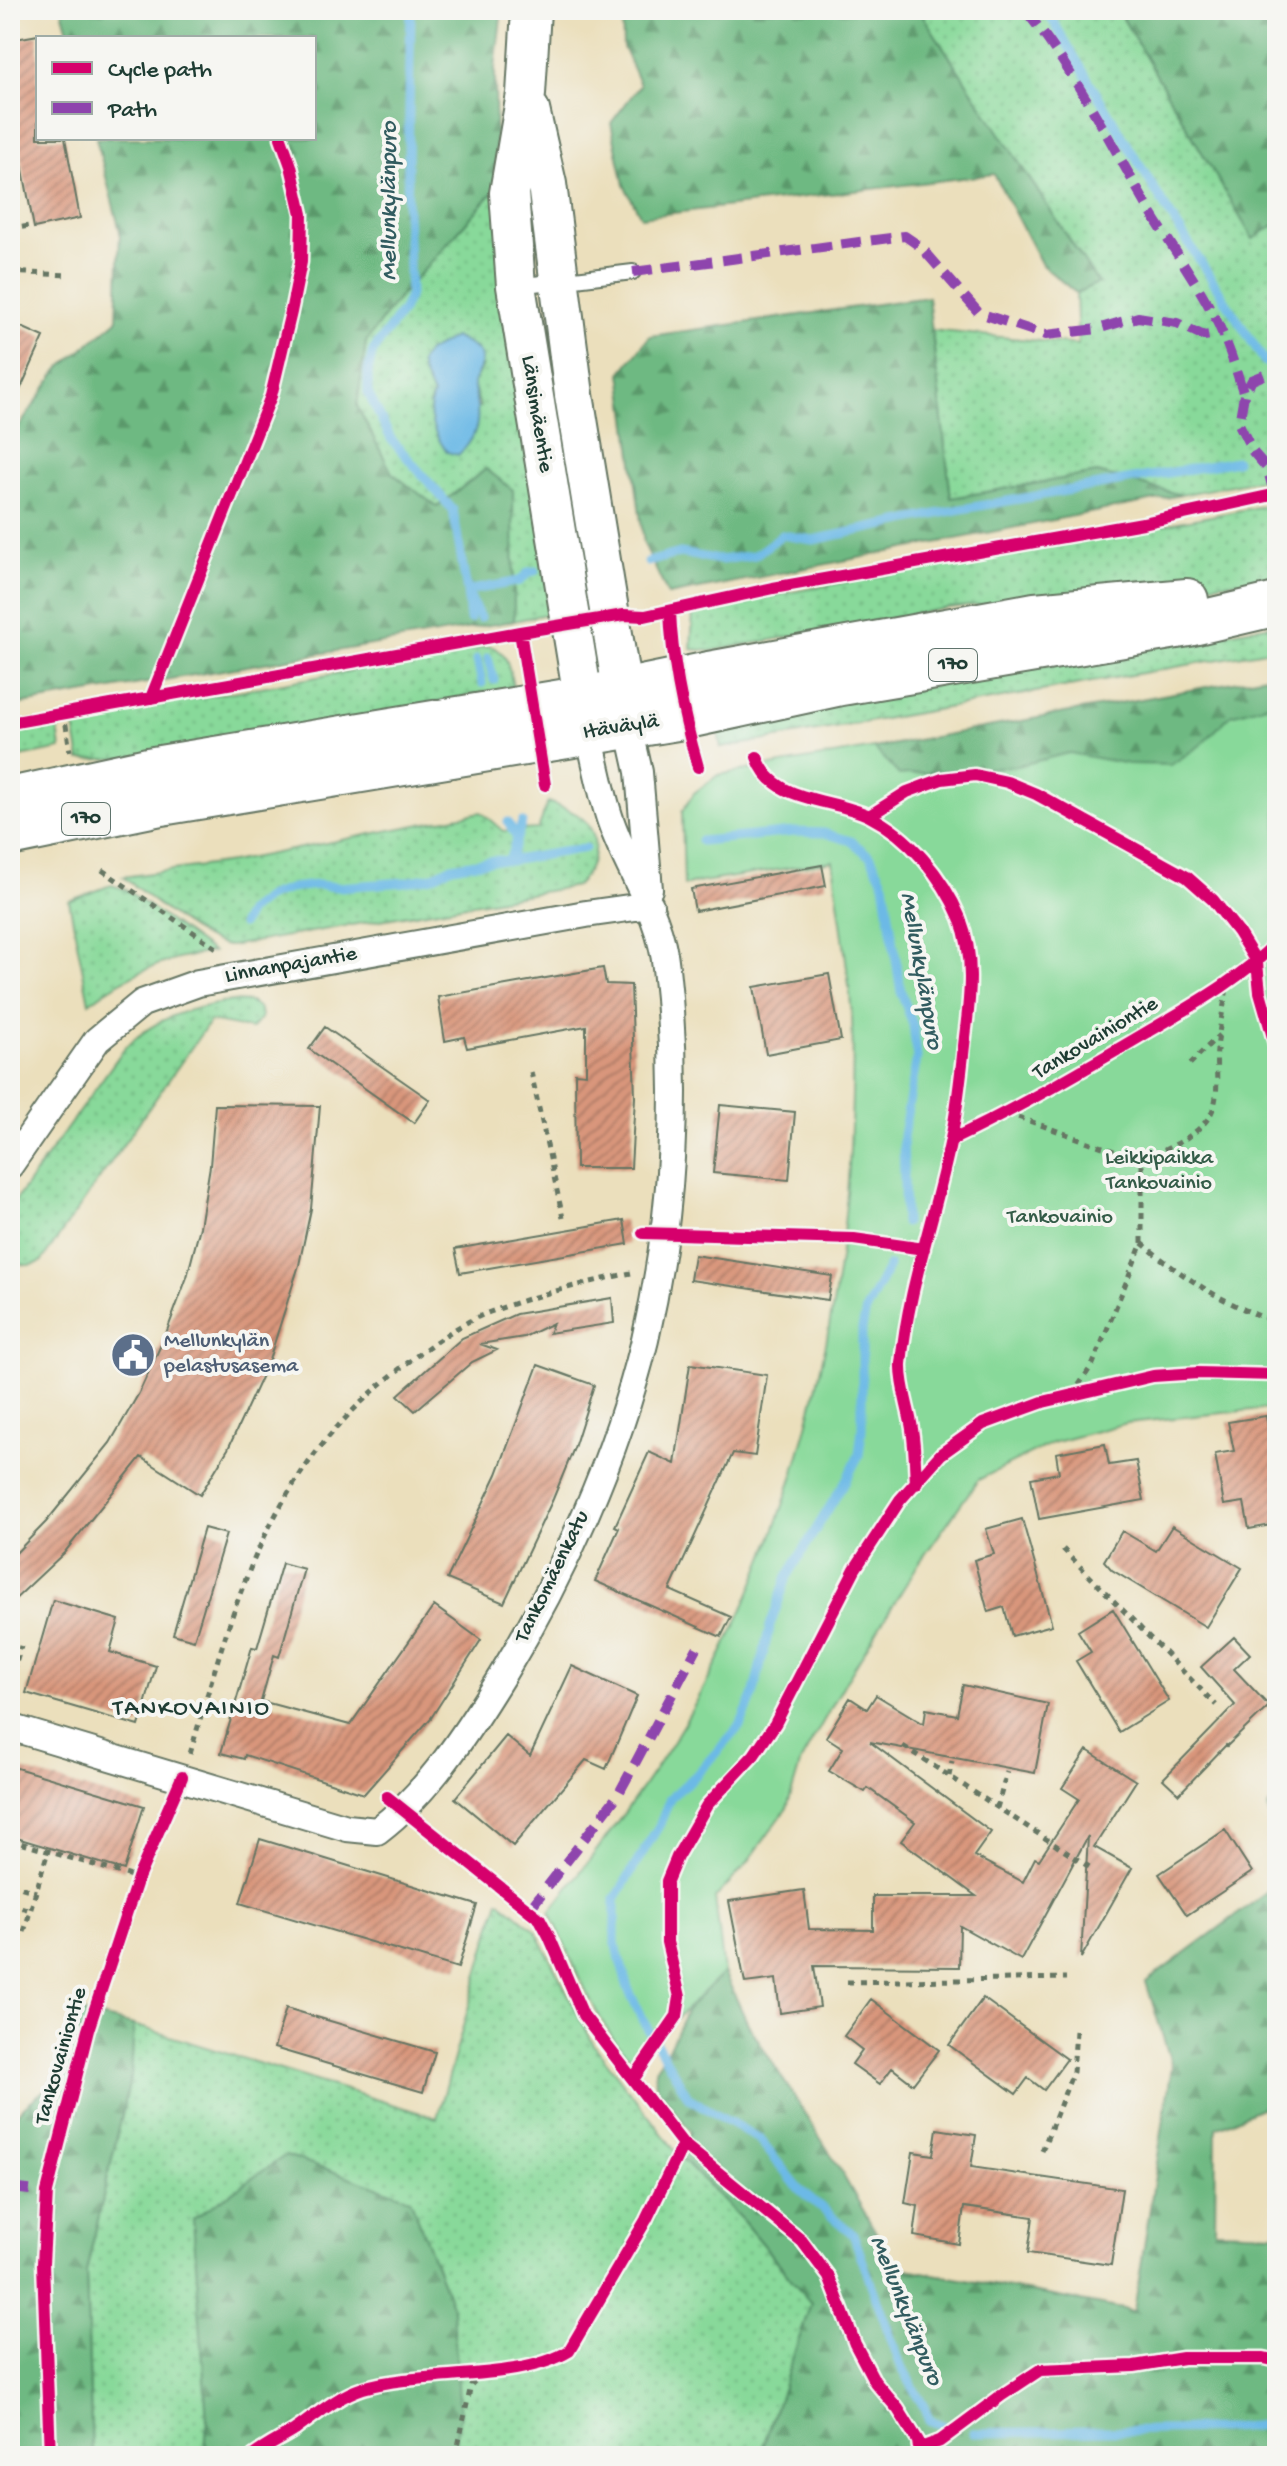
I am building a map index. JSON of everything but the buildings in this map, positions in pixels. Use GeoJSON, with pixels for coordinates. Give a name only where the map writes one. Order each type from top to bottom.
{"type":"FeatureCollection","features":[{"type":"Feature","properties":{"kind":"main road","name":"Länsimäentie"},"geometry":{"type":"LineString","coordinates":[[531,10],[526,94],[509,193],[516,286],[605,712]]}},
{"type":"Feature","properties":{"kind":"main road","name":"Länsimäentie"},"geometry":{"type":"LineString","coordinates":[[526,94],[547,184],[605,712]]}},
{"type":"Feature","properties":{"kind":"main road","name":"Itäväylä"},"geometry":{"type":"LineString","coordinates":[[10,835],[605,712],[698,675],[1035,614],[1277,594]]}},
{"type":"Feature","properties":{"kind":"main road","name":"Itäväylä"},"geometry":{"type":"LineString","coordinates":[[10,799],[148,769],[605,712],[683,718],[841,684],[1188,625],[1277,604]]}},
{"type":"Feature","properties":{"kind":"street","name":"Tankomäenkatu"},"geometry":{"type":"LineString","coordinates":[[10,1727],[347,1828],[377,1831],[403,1811],[449,1754],[490,1695],[555,1582],[620,1424],[645,1340],[660,1259],[673,1095],[666,964],[650,905],[611,823],[605,712]]}},
{"type":"Feature","properties":{"kind":"street","name":"Tankomäenkatu"},"geometry":{"type":"LineString","coordinates":[[605,712],[639,772],[650,905]]}},
{"type":"Feature","properties":{"kind":"street","name":"Linnanpajantie"},"geometry":{"type":"LineString","coordinates":[[10,1165],[97,1040],[142,1003],[198,983],[650,905]]}},
{"type":"Feature","properties":{"kind":"lane"},"geometry":{"type":"LineString","coordinates":[[516,286],[633,272]]}},
{"type":"Feature","properties":{"kind":"path"},"geometry":{"type":"LineString","coordinates":[[10,163],[19,162]]}},
{"type":"Feature","properties":{"kind":"path"},"geometry":{"type":"LineString","coordinates":[[10,229],[30,226]]}},
{"type":"Feature","properties":{"kind":"path"},"geometry":{"type":"LineString","coordinates":[[10,272],[67,275]]}},
{"type":"Feature","properties":{"kind":"path"},"geometry":{"type":"LineString","coordinates":[[71,756],[56,710],[79,710]]}},
{"type":"Feature","properties":{"kind":"path"},"geometry":{"type":"LineString","coordinates":[[102,870],[225,953]]}},
{"type":"Feature","properties":{"kind":"path"},"geometry":{"type":"LineString","coordinates":[[1216,990],[1233,979]]}},
{"type":"Feature","properties":{"kind":"path"},"geometry":{"type":"LineString","coordinates":[[1007,1113],[1142,1161],[1197,1130],[1210,1116],[1216,1097],[1220,1035],[1233,979]]}},
{"type":"Feature","properties":{"kind":"path"},"geometry":{"type":"LineString","coordinates":[[1190,1064],[1220,1035]]}},
{"type":"Feature","properties":{"kind":"path"},"geometry":{"type":"LineString","coordinates":[[531,1072],[563,1218]]}},
{"type":"Feature","properties":{"kind":"path"},"geometry":{"type":"LineString","coordinates":[[1072,1395],[1093,1364],[1142,1243],[1142,1161]]}},
{"type":"Feature","properties":{"kind":"path"},"geometry":{"type":"LineString","coordinates":[[1142,1243],[1173,1269],[1208,1290],[1252,1314],[1277,1322]]}},
{"type":"Feature","properties":{"kind":"path"},"geometry":{"type":"LineString","coordinates":[[182,1777],[228,1625],[250,1564],[273,1516],[330,1434],[370,1392],[438,1339],[489,1312],[593,1281],[636,1272]]}},
{"type":"Feature","properties":{"kind":"path"},"geometry":{"type":"LineString","coordinates":[[1058,1399],[1086,1392]]}},
{"type":"Feature","properties":{"kind":"path"},"geometry":{"type":"LineString","coordinates":[[1063,1549],[1216,1705]]}},
{"type":"Feature","properties":{"kind":"path"},"geometry":{"type":"LineString","coordinates":[[10,1684],[21,1646]]}},
{"type":"Feature","properties":{"kind":"path"},"geometry":{"type":"LineString","coordinates":[[903,1746],[1094,1870]]}},
{"type":"Feature","properties":{"kind":"path"},"geometry":{"type":"LineString","coordinates":[[949,1776],[952,1761]]}},
{"type":"Feature","properties":{"kind":"path"},"geometry":{"type":"LineString","coordinates":[[997,1808],[1007,1772]]}},
{"type":"Feature","properties":{"kind":"path"},"geometry":{"type":"LineString","coordinates":[[10,1840],[141,1872],[134,1892]]}},
{"type":"Feature","properties":{"kind":"path"},"geometry":{"type":"LineString","coordinates":[[24,1932],[48,1851]]}},
{"type":"Feature","properties":{"kind":"path"},"geometry":{"type":"LineString","coordinates":[[10,1884],[36,1892]]}},
{"type":"Feature","properties":{"kind":"path"},"geometry":{"type":"LineString","coordinates":[[10,1904],[30,1910]]}},
{"type":"Feature","properties":{"kind":"path"},"geometry":{"type":"LineString","coordinates":[[847,1982],[1066,1978]]}},
{"type":"Feature","properties":{"kind":"path"},"geometry":{"type":"LineString","coordinates":[[1042,2151],[1073,2072],[1076,2031]]}},
{"type":"Feature","properties":{"kind":"path"},"geometry":{"type":"LineString","coordinates":[[1270,2133],[1277,2130]]}},
{"type":"Feature","properties":{"kind":"path"},"geometry":{"type":"LineString","coordinates":[[469,2373],[499,2371]]}},
{"type":"Feature","properties":{"kind":"path"},"geometry":{"type":"LineString","coordinates":[[456,2456],[471,2385],[483,2372]]}},
{"type":"Feature","properties":{"kind":"green space"},"geometry":{"type":"Polygon","coordinates":[[[62,10],[502,10],[495,68],[496,189],[395,302],[366,342],[357,406],[392,473],[437,507],[486,469],[513,490],[514,621],[10,706],[10,440],[58,370],[117,320],[120,231],[97,140],[316,140],[316,36],[69,36],[62,10]]]}},
{"type":"Feature","properties":{"kind":"green space"},"geometry":{"type":"Polygon","coordinates":[[[622,10],[919,10],[1098,283],[1076,293],[1042,265],[994,174],[641,217],[624,185],[611,123],[640,85],[623,47],[622,10]]]}},
{"type":"Feature","properties":{"kind":"green space"},"geometry":{"type":"Polygon","coordinates":[[[919,10],[1118,10],[1253,238],[1277,223],[1277,476],[1181,495],[1097,473],[951,498],[932,330],[1078,345],[1076,293],[1097,283],[919,10]]]}},
{"type":"Feature","properties":{"kind":"green space"},"geometry":{"type":"Polygon","coordinates":[[[1118,10],[1277,10],[1277,223],[1253,239],[1118,10]]]}},
{"type":"Feature","properties":{"kind":"green space"},"geometry":{"type":"Polygon","coordinates":[[[496,189],[551,613],[514,621],[512,490],[486,469],[437,507],[392,474],[357,406],[366,342],[395,302],[496,189]],[[482,366],[428,384],[433,395],[429,405],[480,407],[473,383],[482,366]]]}},
{"type":"Feature","properties":{"kind":"green space"},"geometry":{"type":"Polygon","coordinates":[[[928,297],[951,498],[1097,473],[1181,495],[668,595],[644,544],[621,373],[650,336],[928,297]]]}},
{"type":"Feature","properties":{"kind":"green space"},"geometry":{"type":"Polygon","coordinates":[[[555,340],[591,588],[580,589],[539,341],[555,340]]]}},
{"type":"Feature","properties":{"kind":"green space"},"geometry":{"type":"Polygon","coordinates":[[[1277,503],[1277,578],[948,608],[711,651],[691,649],[693,611],[1277,503]]]}},
{"type":"Feature","properties":{"kind":"green space"},"geometry":{"type":"Polygon","coordinates":[[[1277,624],[1277,649],[721,748],[718,731],[746,719],[1277,624]]]}},
{"type":"Feature","properties":{"kind":"green space"},"geometry":{"type":"Polygon","coordinates":[[[489,646],[504,656],[513,687],[159,757],[80,760],[73,720],[77,716],[239,691],[489,646]]]}},
{"type":"Feature","properties":{"kind":"green space"},"geometry":{"type":"Polygon","coordinates":[[[1277,674],[1277,706],[1274,703],[1231,715],[1201,745],[1171,765],[1128,764],[1069,753],[1017,766],[899,775],[874,748],[1277,674]]]}},
{"type":"Feature","properties":{"kind":"green space","name":"Tankovainio"},"geometry":{"type":"Polygon","coordinates":[[[1274,703],[1277,706],[1277,1417],[1271,1408],[1127,1423],[1052,1443],[978,1480],[919,1563],[846,1681],[801,1761],[787,1808],[745,1866],[715,1898],[724,1972],[634,2060],[610,2034],[598,2014],[550,1912],[628,1808],[682,1727],[731,1635],[760,1569],[805,1433],[822,1363],[835,1292],[850,1150],[852,1017],[833,861],[684,885],[682,812],[694,793],[718,775],[874,748],[899,775],[1017,766],[1069,753],[1128,764],[1171,765],[1201,745],[1231,715],[1274,703]]]}},
{"type":"Feature","properties":{"kind":"green space"},"geometry":{"type":"Polygon","coordinates":[[[57,722],[61,749],[10,759],[10,731],[57,722]]]}},
{"type":"Feature","properties":{"kind":"green space"},"geometry":{"type":"Polygon","coordinates":[[[548,802],[578,815],[586,822],[594,840],[592,860],[576,886],[230,946],[191,928],[123,877],[231,862],[481,812],[503,831],[538,829],[548,802]]]}},
{"type":"Feature","properties":{"kind":"green space"},"geometry":{"type":"Polygon","coordinates":[[[111,885],[125,889],[212,952],[147,969],[118,983],[89,1003],[69,901],[111,885]]]}},
{"type":"Feature","properties":{"kind":"green space"},"geometry":{"type":"Polygon","coordinates":[[[232,1001],[250,1002],[260,1010],[261,1018],[251,1029],[210,1021],[41,1262],[25,1265],[10,1257],[10,1208],[126,1046],[163,1020],[201,1007],[232,1001]]]}},
{"type":"Feature","properties":{"kind":"green space"},"geometry":{"type":"Polygon","coordinates":[[[1277,1792],[1277,1846],[1268,1808],[1277,1792]]]}},
{"type":"Feature","properties":{"kind":"green space"},"geometry":{"type":"Polygon","coordinates":[[[1277,1885],[1277,2101],[1216,2128],[1215,2231],[1277,2233],[1277,2456],[760,2456],[811,2303],[743,2221],[678,2154],[691,2132],[656,2086],[655,2069],[688,2008],[724,1972],[748,2024],[833,2158],[896,2267],[1134,2311],[1172,2066],[1146,1982],[1277,1885]]]}},
{"type":"Feature","properties":{"kind":"green space"},"geometry":{"type":"Polygon","coordinates":[[[499,1900],[536,1931],[594,2045],[678,2154],[743,2221],[811,2303],[760,2456],[452,2456],[460,2415],[207,2421],[205,2456],[92,2456],[86,2272],[131,2075],[134,2025],[437,2118],[499,1900]]]}},
{"type":"Feature","properties":{"kind":"green space"},"geometry":{"type":"Polygon","coordinates":[[[75,2011],[134,2025],[131,2075],[86,2272],[92,2456],[10,2456],[10,2123],[54,2076],[68,2042],[75,2011]]]}},
{"type":"Feature","properties":{"kind":"green space"},"geometry":{"type":"Polygon","coordinates":[[[286,2155],[410,2198],[453,2310],[460,2415],[452,2456],[205,2456],[207,2421],[193,2219],[286,2155]]]}},
{"type":"Feature","properties":{"kind":"water"},"geometry":{"type":"Polygon","coordinates":[[[454,337],[477,350],[481,359],[473,383],[477,422],[472,439],[458,455],[447,452],[435,432],[430,410],[433,395],[420,362],[428,352],[454,337]]]}},
{"type":"Feature","properties":{"kind":"waterway","name":"Mellunkylänpuro"},"geometry":{"type":"LineString","coordinates":[[411,10],[407,212],[410,294],[403,310],[373,351],[368,371],[368,393],[391,439],[453,510],[470,619]]}},
{"type":"Feature","properties":{"kind":"waterway"},"geometry":{"type":"LineString","coordinates":[[1043,10],[1051,18],[1167,210],[1265,362]]}},
{"type":"Feature","properties":{"kind":"waterway"},"geometry":{"type":"LineString","coordinates":[[648,562],[680,553],[721,560],[755,555],[782,535],[813,540],[956,510],[1236,461]]}},
{"type":"Feature","properties":{"kind":"waterway"},"geometry":{"type":"LineString","coordinates":[[480,618],[467,591],[520,581],[529,572],[535,571]]}},
{"type":"Feature","properties":{"kind":"waterway","name":"Mellunkylänpuro"},"geometry":{"type":"LineString","coordinates":[[488,658],[494,680]]}},
{"type":"Feature","properties":{"kind":"waterway","name":"Mellunkylänpuro"},"geometry":{"type":"LineString","coordinates":[[477,660],[482,683]]}},
{"type":"Feature","properties":{"kind":"waterway","name":"Mellunkylänpuro"},"geometry":{"type":"LineString","coordinates":[[242,924],[249,911],[269,896],[292,888],[406,882],[432,877],[452,867],[495,860],[509,861],[517,838],[508,822]]}},
{"type":"Feature","properties":{"kind":"waterway","name":"Mellunkylänpuro"},"geometry":{"type":"LineString","coordinates":[[517,838],[522,822]]}},
{"type":"Feature","properties":{"kind":"waterway","name":"Mellunkylänpuro"},"geometry":{"type":"LineString","coordinates":[[701,841],[794,832],[824,833],[851,841],[871,857],[884,883],[901,992],[913,1025],[917,1057],[903,1136],[905,1223]]}},
{"type":"Feature","properties":{"kind":"waterway","name":"Mellunkylänpuro"},"geometry":{"type":"LineString","coordinates":[[509,861],[585,848]]}},
{"type":"Feature","properties":{"kind":"waterway","name":"Mellunkylänpuro"},"geometry":{"type":"LineString","coordinates":[[889,1266],[866,1310],[862,1329],[859,1455],[787,1577],[770,1626],[753,1696],[740,1726],[696,1775],[670,1798],[660,1824],[615,1899],[615,1943],[628,1988],[642,2019],[689,2098],[759,2139],[799,2189],[853,2234],[901,2366],[929,2420],[945,2426]]}},
{"type":"Feature","properties":{"kind":"waterway","name":"Mellunkylänpuro"},"geometry":{"type":"LineString","coordinates":[[973,2433],[1219,2429],[1277,2424]]}},
{"type":"Feature","properties":{"kind":"marked path"},"geometry":{"type":"LineString","coordinates":[[1025,10],[1075,81],[1204,297],[1226,341],[1244,395]]}},
{"type":"Feature","properties":{"kind":"marked path"},"geometry":{"type":"LineString","coordinates":[[633,272],[905,236],[921,247],[979,313],[1046,335],[1097,329],[1138,317],[1177,323],[1204,336],[1222,333]]}},
{"type":"Feature","properties":{"kind":"marked path"},"geometry":{"type":"LineString","coordinates":[[1275,495],[1267,468],[1253,452],[1239,424],[1244,395],[1252,380],[1277,370]]}},
{"type":"Feature","properties":{"kind":"marked path"},"geometry":{"type":"LineString","coordinates":[[529,1910],[618,1795],[697,1648]]}},
{"type":"Feature","properties":{"kind":"marked path"},"geometry":{"type":"LineString","coordinates":[[10,2188],[47,2192]]}},
{"type":"Feature","properties":{"kind":"cycle path"},"geometry":{"type":"LineString","coordinates":[[151,698],[271,396],[291,312],[301,262],[302,214],[282,140]]}},
{"type":"Feature","properties":{"kind":"cycle path"},"geometry":{"type":"LineString","coordinates":[[10,723],[520,632],[624,615],[645,616],[773,588],[1143,523],[1277,494]]}},
{"type":"Feature","properties":{"kind":"cycle path"},"geometry":{"type":"LineString","coordinates":[[670,611],[679,690],[698,767]]}},
{"type":"Feature","properties":{"kind":"cycle path"},"geometry":{"type":"LineString","coordinates":[[520,632],[545,785]]}},
{"type":"Feature","properties":{"kind":"cycle path"},"geometry":{"type":"LineString","coordinates":[[757,757],[765,772],[789,791],[869,816],[898,835],[934,873],[953,903],[965,932],[970,992],[956,1114],[916,1279],[901,1364],[913,1436],[916,1484]]}},
{"type":"Feature","properties":{"kind":"cycle path"},"geometry":{"type":"LineString","coordinates":[[869,816],[907,792],[942,779],[975,775],[1007,782],[1036,794],[1187,877],[1213,900],[1257,963],[1260,992],[1277,1051]]}},
{"type":"Feature","properties":{"kind":"cycle path","name":"Tankovainiontie"},"geometry":{"type":"LineString","coordinates":[[951,1140],[1052,1087],[1184,1010],[1232,979],[1277,942]]}},
{"type":"Feature","properties":{"kind":"cycle path"},"geometry":{"type":"LineString","coordinates":[[643,1233],[854,1239],[924,1249]]}},
{"type":"Feature","properties":{"kind":"cycle path"},"geometry":{"type":"LineString","coordinates":[[634,2078],[677,2016],[680,1997],[667,1942],[667,1881],[677,1857],[707,1805],[754,1755],[775,1724],[855,1569],[900,1500],[941,1454],[983,1424],[1043,1402],[1153,1376],[1198,1373],[1277,1375]]}},
{"type":"Feature","properties":{"kind":"cycle path","name":"Tankovainiontie"},"geometry":{"type":"LineString","coordinates":[[50,2456],[43,2263],[47,2192],[88,2030],[138,1878],[182,1777]]}},
{"type":"Feature","properties":{"kind":"cycle path"},"geometry":{"type":"LineString","coordinates":[[387,1797],[540,1919],[583,2015],[683,2144],[802,2241],[829,2277],[855,2344],[875,2382],[898,2409],[918,2441],[920,2456]]}},
{"type":"Feature","properties":{"kind":"cycle path"},"geometry":{"type":"LineString","coordinates":[[253,2456],[336,2401],[363,2388],[413,2379],[498,2372],[548,2361],[569,2351],[646,2220],[683,2144]]}},
{"type":"Feature","properties":{"kind":"cycle path"},"geometry":{"type":"LineString","coordinates":[[921,2448],[940,2441],[1040,2370],[1134,2366],[1183,2358],[1264,2358],[1277,2361]]}},
{"type":"Feature","properties":{"kind":"place","name":"Mellunkylän pelastusasema"},"geometry":{"type":"Point","coordinates":[133,1355]}},
{"type":"Feature","properties":{"kind":"district","name":"TANKOVAINIO"},"geometry":{"type":"Point","coordinates":[192,1709]}},
{"type":"Feature","properties":{"kind":"park label","name":"Leikkipaikka Tankovainio"},"geometry":{"type":"Point","coordinates":[1159,1172]}}]}
